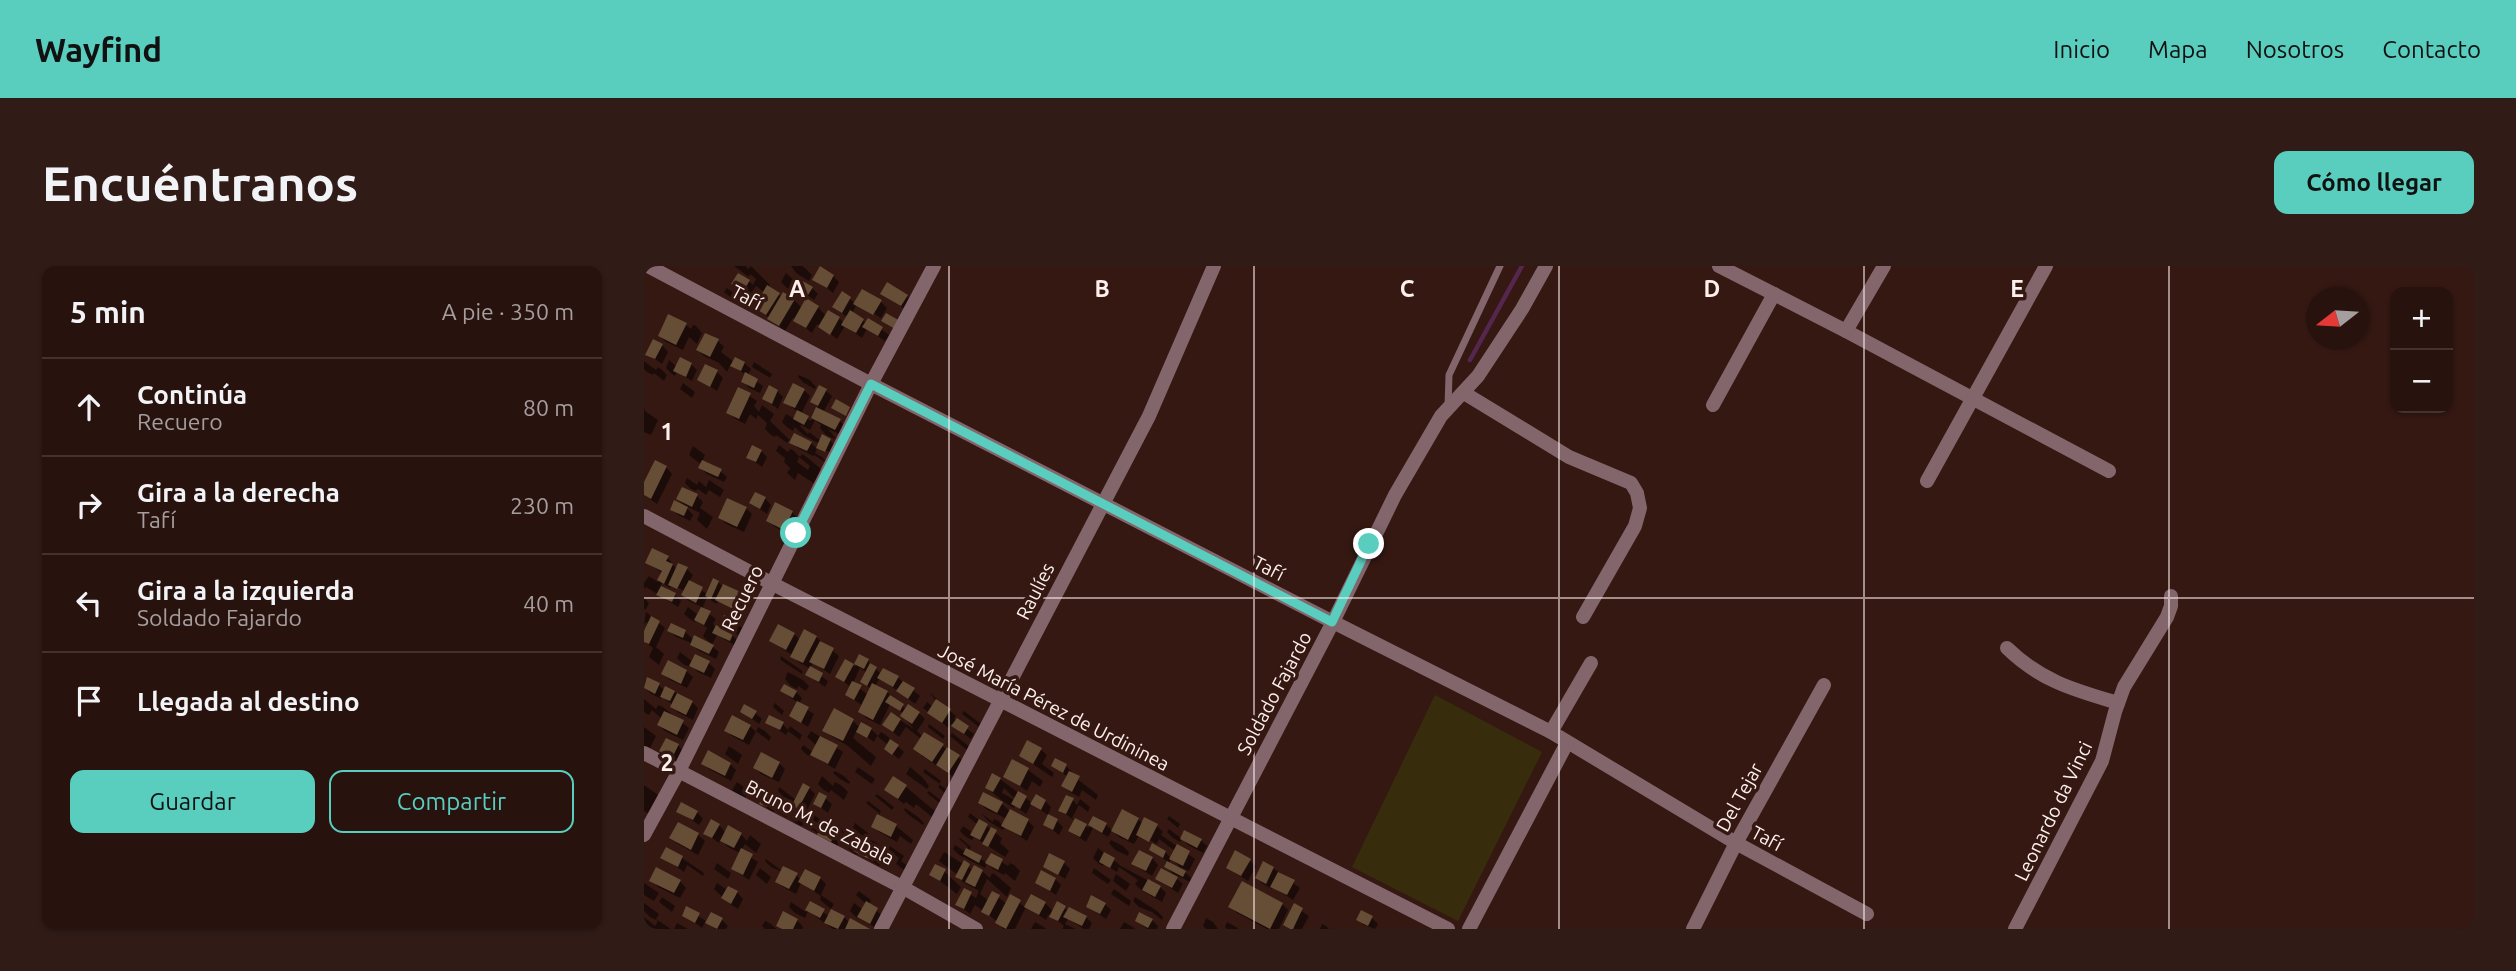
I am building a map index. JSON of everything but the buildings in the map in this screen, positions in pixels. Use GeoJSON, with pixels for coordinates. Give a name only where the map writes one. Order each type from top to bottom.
{"type":"FeatureCollection","features":[{"type":"Feature","properties":{"kind":"street","name":"Tafí"},"geometry":{"type":"LineString","coordinates":[[648,266],[1332,622],[1551,732],[1736,843],[1867,914]]}},
{"type":"Feature","properties":{"kind":"street"},"geometry":{"type":"LineString","coordinates":[[644,275],[648,266]]}},
{"type":"Feature","properties":{"kind":"street","name":"Recuero"},"geometry":{"type":"LineString","coordinates":[[644,835],[679,771],[871,384],[934,266]]}},
{"type":"Feature","properties":{"kind":"street","name":"Raulíes"},"geometry":{"type":"LineString","coordinates":[[881,929],[1149,416],[1214,266]]}},
{"type":"Feature","properties":{"kind":"street","name":"Soldado Fajardo"},"geometry":{"type":"LineString","coordinates":[[1174,929],[1395,495],[1448,408],[1478,376],[1522,309],[1546,266]]}},
{"type":"Feature","properties":{"kind":"street"},"geometry":{"type":"LineString","coordinates":[[1720,266],[2109,471]]}},
{"type":"Feature","properties":{"kind":"street"},"geometry":{"type":"LineString","coordinates":[[1846,331],[1884,266]]}},
{"type":"Feature","properties":{"kind":"street"},"geometry":{"type":"LineString","coordinates":[[1927,481],[2046,266]]}},
{"type":"Feature","properties":{"kind":"street"},"geometry":{"type":"LineString","coordinates":[[1713,405],[1774,294]]}},
{"type":"Feature","properties":{"kind":"street"},"geometry":{"type":"LineString","coordinates":[[1464,393],[1569,457],[1632,483],[1640,508],[1635,526],[1583,617]]}},
{"type":"Feature","properties":{"kind":"street","name":"José María Pérez de Urdininea"},"geometry":{"type":"LineString","coordinates":[[644,516],[1439,927]]}},
{"type":"Feature","properties":{"kind":"street","name":"Leonardo da Vinci"},"geometry":{"type":"LineString","coordinates":[[2015,929],[2102,761],[2124,687],[2167,617],[2171,596]]}},
{"type":"Feature","properties":{"kind":"street"},"geometry":{"type":"LineString","coordinates":[[2007,648],[2036,673],[2066,688],[2118,703]]}},
{"type":"Feature","properties":{"kind":"street"},"geometry":{"type":"LineString","coordinates":[[1551,732],[1591,663]]}},
{"type":"Feature","properties":{"kind":"street","name":"Del Tejar"},"geometry":{"type":"LineString","coordinates":[[1693,929],[1736,843],[1824,685]]}},
{"type":"Feature","properties":{"kind":"street"},"geometry":{"type":"LineString","coordinates":[[1469,929],[1567,743]]}},
{"type":"Feature","properties":{"kind":"street","name":"Bruno M. de Zabala"},"geometry":{"type":"LineString","coordinates":[[644,753],[902,887],[976,929]]}},
{"type":"Feature","properties":{"kind":"lane"},"geometry":{"type":"LineString","coordinates":[[1448,408],[1449,375],[1500,266]]}},
{"type":"Feature","properties":{"kind":"shaded area"},"geometry":{"type":"Polygon","coordinates":[[[1435,695],[1542,752],[1458,921],[1352,867],[1435,695]]]}},
{"type":"Feature","properties":{"kind":"waterway"},"geometry":{"type":"LineString","coordinates":[[1470,360],[1522,266]]}},
{"type":"Feature","properties":{"kind":"route"},"geometry":{"type":"LineString","coordinates":[[796,533],[871,384],[1332,622],[1369,544]]}}]}
